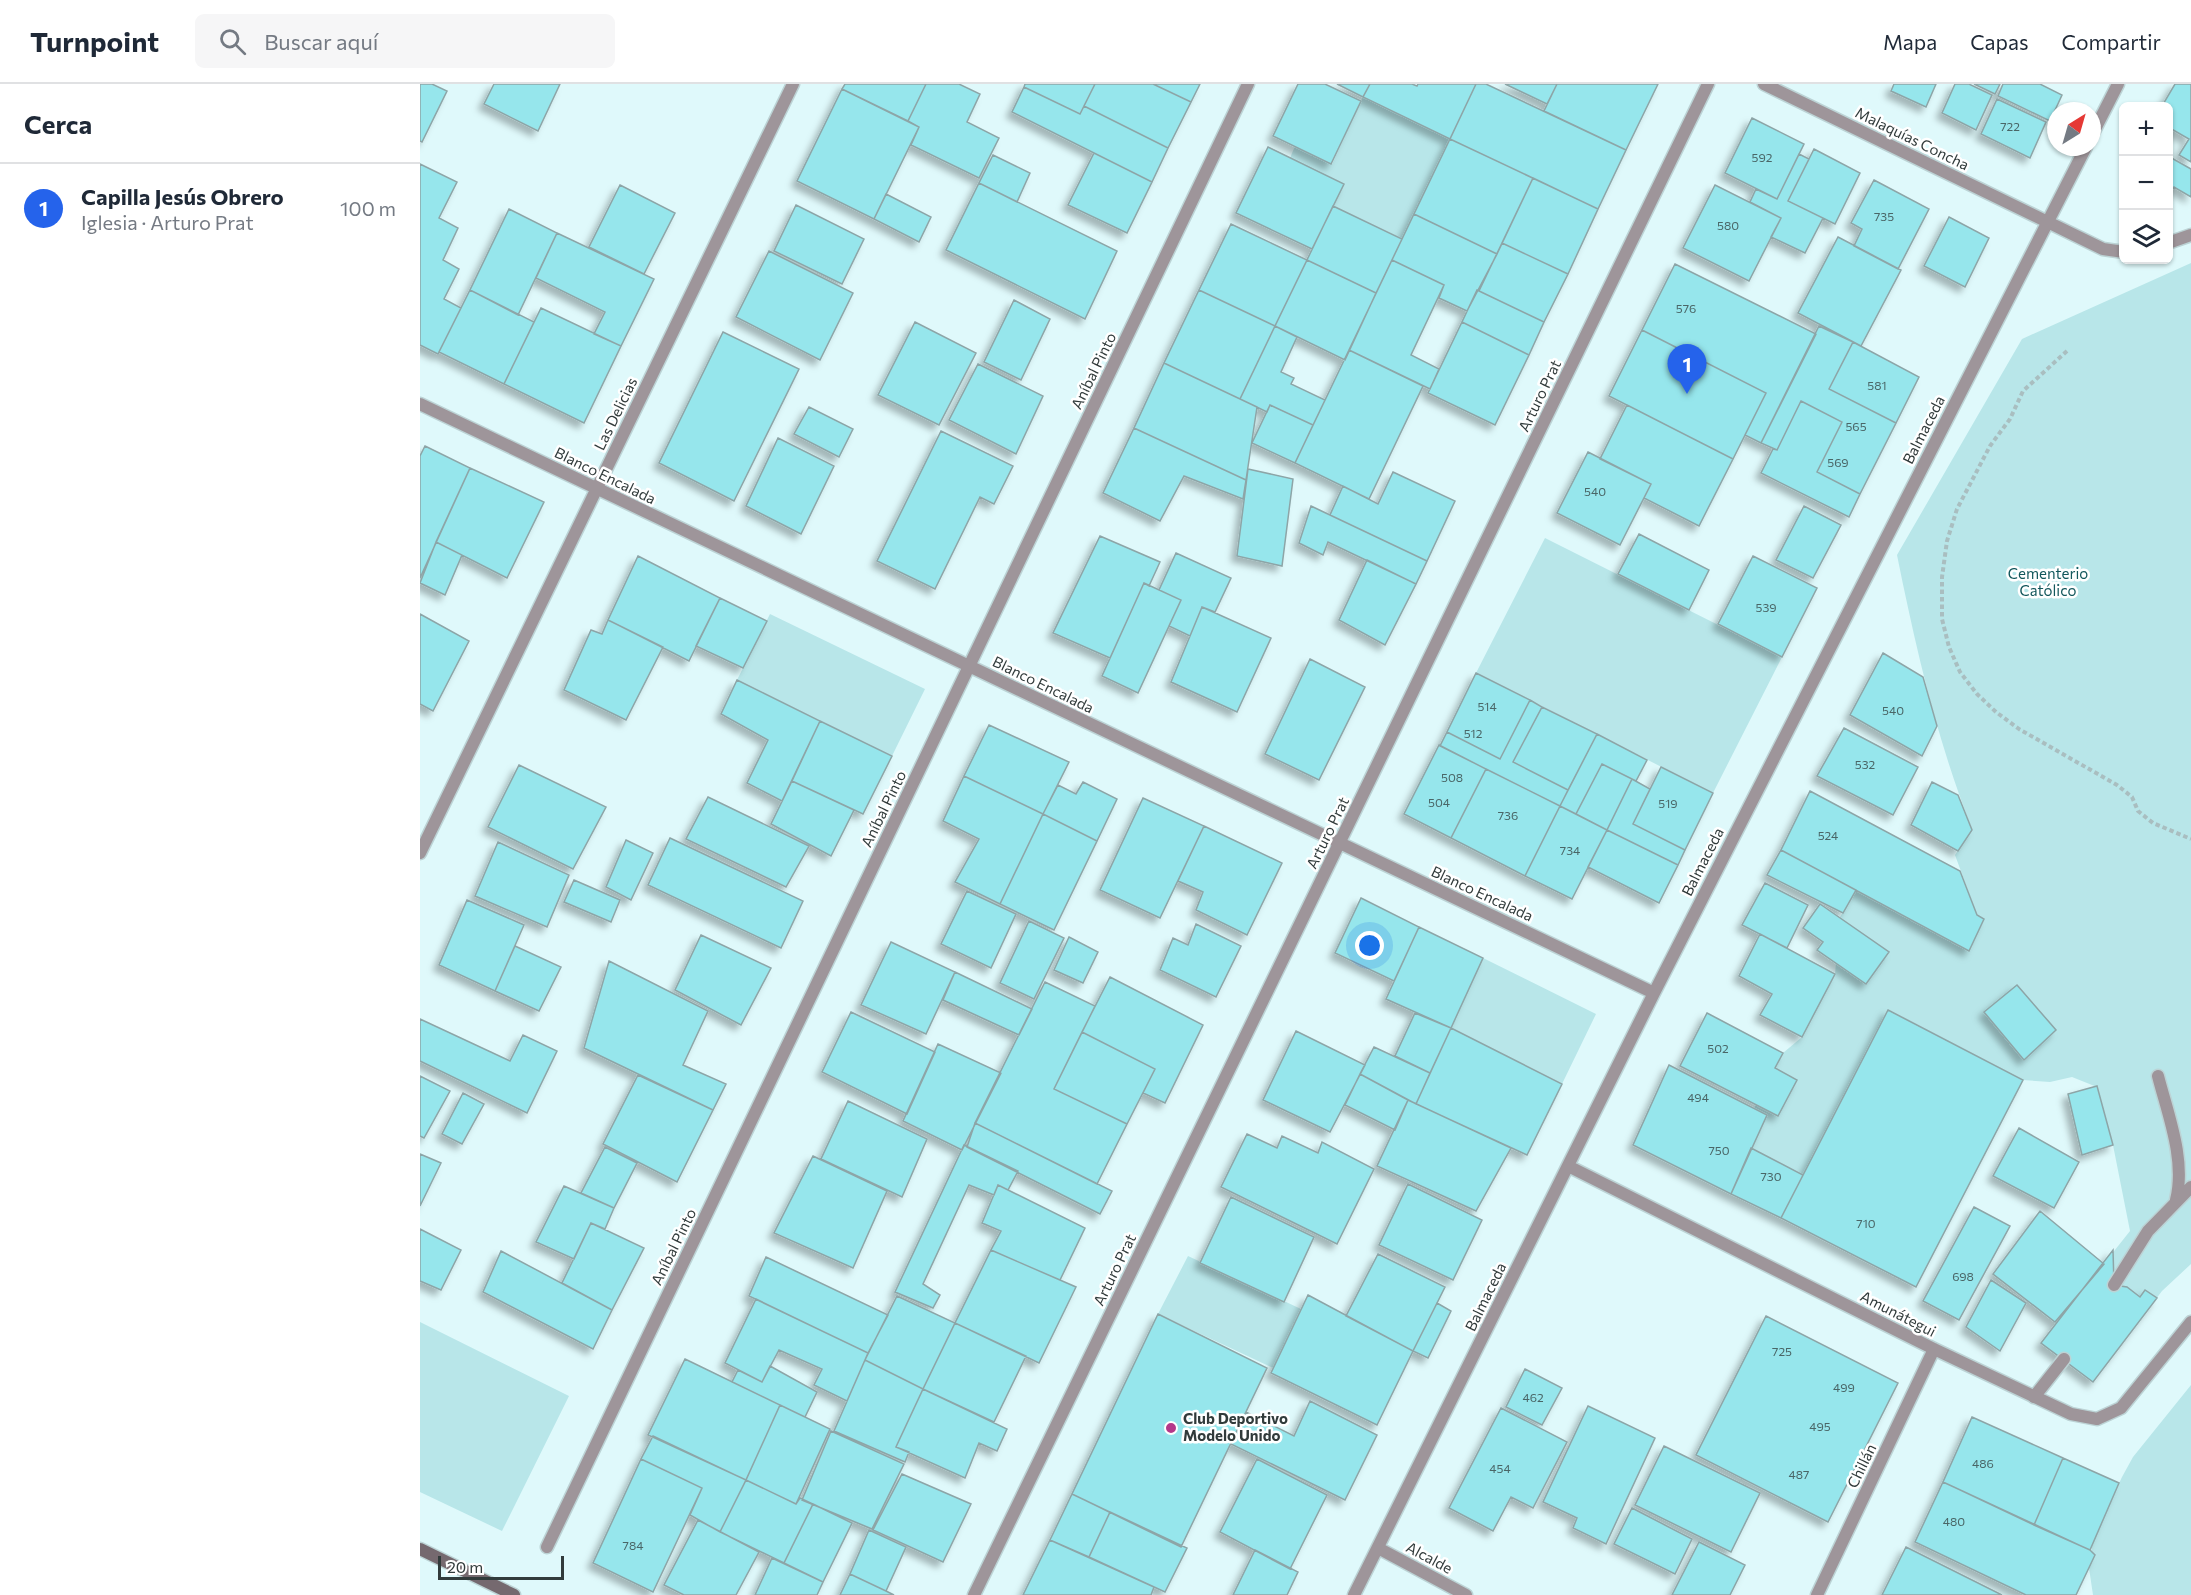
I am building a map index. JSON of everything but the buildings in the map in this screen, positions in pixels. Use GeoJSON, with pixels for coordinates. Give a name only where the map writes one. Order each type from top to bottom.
{"type":"FeatureCollection","features":[{"type":"Feature","properties":{"kind":"main road"},"geometry":{"type":"LineString","coordinates":[[420,1549],[514,1595]]}},
{"type":"Feature","properties":{"kind":"street","name":"Las Delicias"},"geometry":{"type":"LineString","coordinates":[[420,853],[793,84]]}},
{"type":"Feature","properties":{"kind":"street","name":"Aníbal Pinto"},"geometry":{"type":"LineString","coordinates":[[547,1547],[1248,84]]}},
{"type":"Feature","properties":{"kind":"street","name":"Arturo Prat"},"geometry":{"type":"LineString","coordinates":[[974,1595],[1708,84]]}},
{"type":"Feature","properties":{"kind":"street","name":"Malaquías Concha"},"geometry":{"type":"LineString","coordinates":[[1764,84],[2103,249],[2119,251]]}},
{"type":"Feature","properties":{"kind":"street"},"geometry":{"type":"LineString","coordinates":[[2101,117],[2118,84]]}},
{"type":"Feature","properties":{"kind":"street","name":"Balmaceda"},"geometry":{"type":"LineString","coordinates":[[1354,1595],[1654,993],[2081,156]]}},
{"type":"Feature","properties":{"kind":"street"},"geometry":{"type":"LineString","coordinates":[[2173,241],[2191,234]]}},
{"type":"Feature","properties":{"kind":"street","name":"Blanco Encalada"},"geometry":{"type":"LineString","coordinates":[[420,404],[1654,993]]}},
{"type":"Feature","properties":{"kind":"street"},"geometry":{"type":"LineString","coordinates":[[2158,1076],[2176,1146],[2180,1184],[2176,1200]]}},
{"type":"Feature","properties":{"kind":"street","name":"Amunátegui"},"geometry":{"type":"LineString","coordinates":[[1568,1166],[1934,1349],[2071,1414],[2097,1419],[2121,1408],[2191,1323]]}},
{"type":"Feature","properties":{"kind":"street"},"geometry":{"type":"LineString","coordinates":[[2114,1285],[2148,1231],[2176,1200],[2191,1188]]}},
{"type":"Feature","properties":{"kind":"street","name":"Chillán"},"geometry":{"type":"LineString","coordinates":[[1817,1595],[1934,1349]]}},
{"type":"Feature","properties":{"kind":"street"},"geometry":{"type":"LineString","coordinates":[[2034,1397],[2064,1359]]}},
{"type":"Feature","properties":{"kind":"street","name":"Alcalde"},"geometry":{"type":"LineString","coordinates":[[1378,1548],[1466,1595]]}},
{"type":"Feature","properties":{"kind":"path"},"geometry":{"type":"LineString","coordinates":[[2067,351],[2023,391],[2010,419],[1990,446],[1957,509],[1947,541],[1942,577],[1944,628],[1960,672],[1977,694],[1996,712],[2019,729],[2117,785],[2132,797],[2139,812],[2153,822],[2191,839]]}},
{"type":"Feature","properties":{"kind":"green space"},"geometry":{"type":"Polygon","coordinates":[[[1363,97],[1450,139],[1402,239],[1333,206],[1343,184],[1290,158],[1295,146],[1332,164],[1363,97]]]}},
{"type":"Feature","properties":{"kind":"green space","name":"Cementerio Católico"},"geometry":{"type":"Polygon","coordinates":[[[2191,263],[2191,1264],[2162,1291],[2093,1382],[2041,1343],[2130,1231],[2113,1145],[2097,1087],[2072,1077],[2050,1082],[2023,1080],[1889,1010],[1803,1175],[1751,1148],[1754,1108],[1783,1053],[1802,1037],[1835,974],[1840,917],[1856,890],[1969,951],[1984,920],[1977,915],[1955,855],[1972,829],[1948,762],[1928,694],[1897,555],[2022,339],[2191,263]]]}},
{"type":"Feature","properties":{"kind":"green space"},"geometry":{"type":"Polygon","coordinates":[[[1545,538],[1782,657],[1713,793],[1476,673],[1545,538]]]}},
{"type":"Feature","properties":{"kind":"green space"},"geometry":{"type":"Polygon","coordinates":[[[770,614],[925,689],[892,756],[737,680],[770,614]]]}},
{"type":"Feature","properties":{"kind":"green space"},"geometry":{"type":"Polygon","coordinates":[[[1483,958],[1596,1014],[1562,1084],[1451,1028],[1483,958]]]}},
{"type":"Feature","properties":{"kind":"green space"},"geometry":{"type":"Polygon","coordinates":[[[1188,1256],[1301,1309],[1273,1368],[1158,1314],[1188,1256]]]}},
{"type":"Feature","properties":{"kind":"green space"},"geometry":{"type":"Polygon","coordinates":[[[420,1322],[569,1396],[502,1531],[420,1492],[420,1322]]]}},
{"type":"Feature","properties":{"kind":"green space"},"geometry":{"type":"Polygon","coordinates":[[[2191,1385],[2191,1595],[2093,1595],[2089,1568],[2093,1539],[2133,1457],[2191,1385]]]}},
{"type":"Feature","properties":{"kind":"place","name":"Capilla Jesús Obrero"},"geometry":{"type":"Point","coordinates":[1687,394]}},
{"type":"Feature","properties":{"kind":"place","name":"Club Deportivo Modelo Unido"},"geometry":{"type":"Point","coordinates":[1171,1428]}}]}
